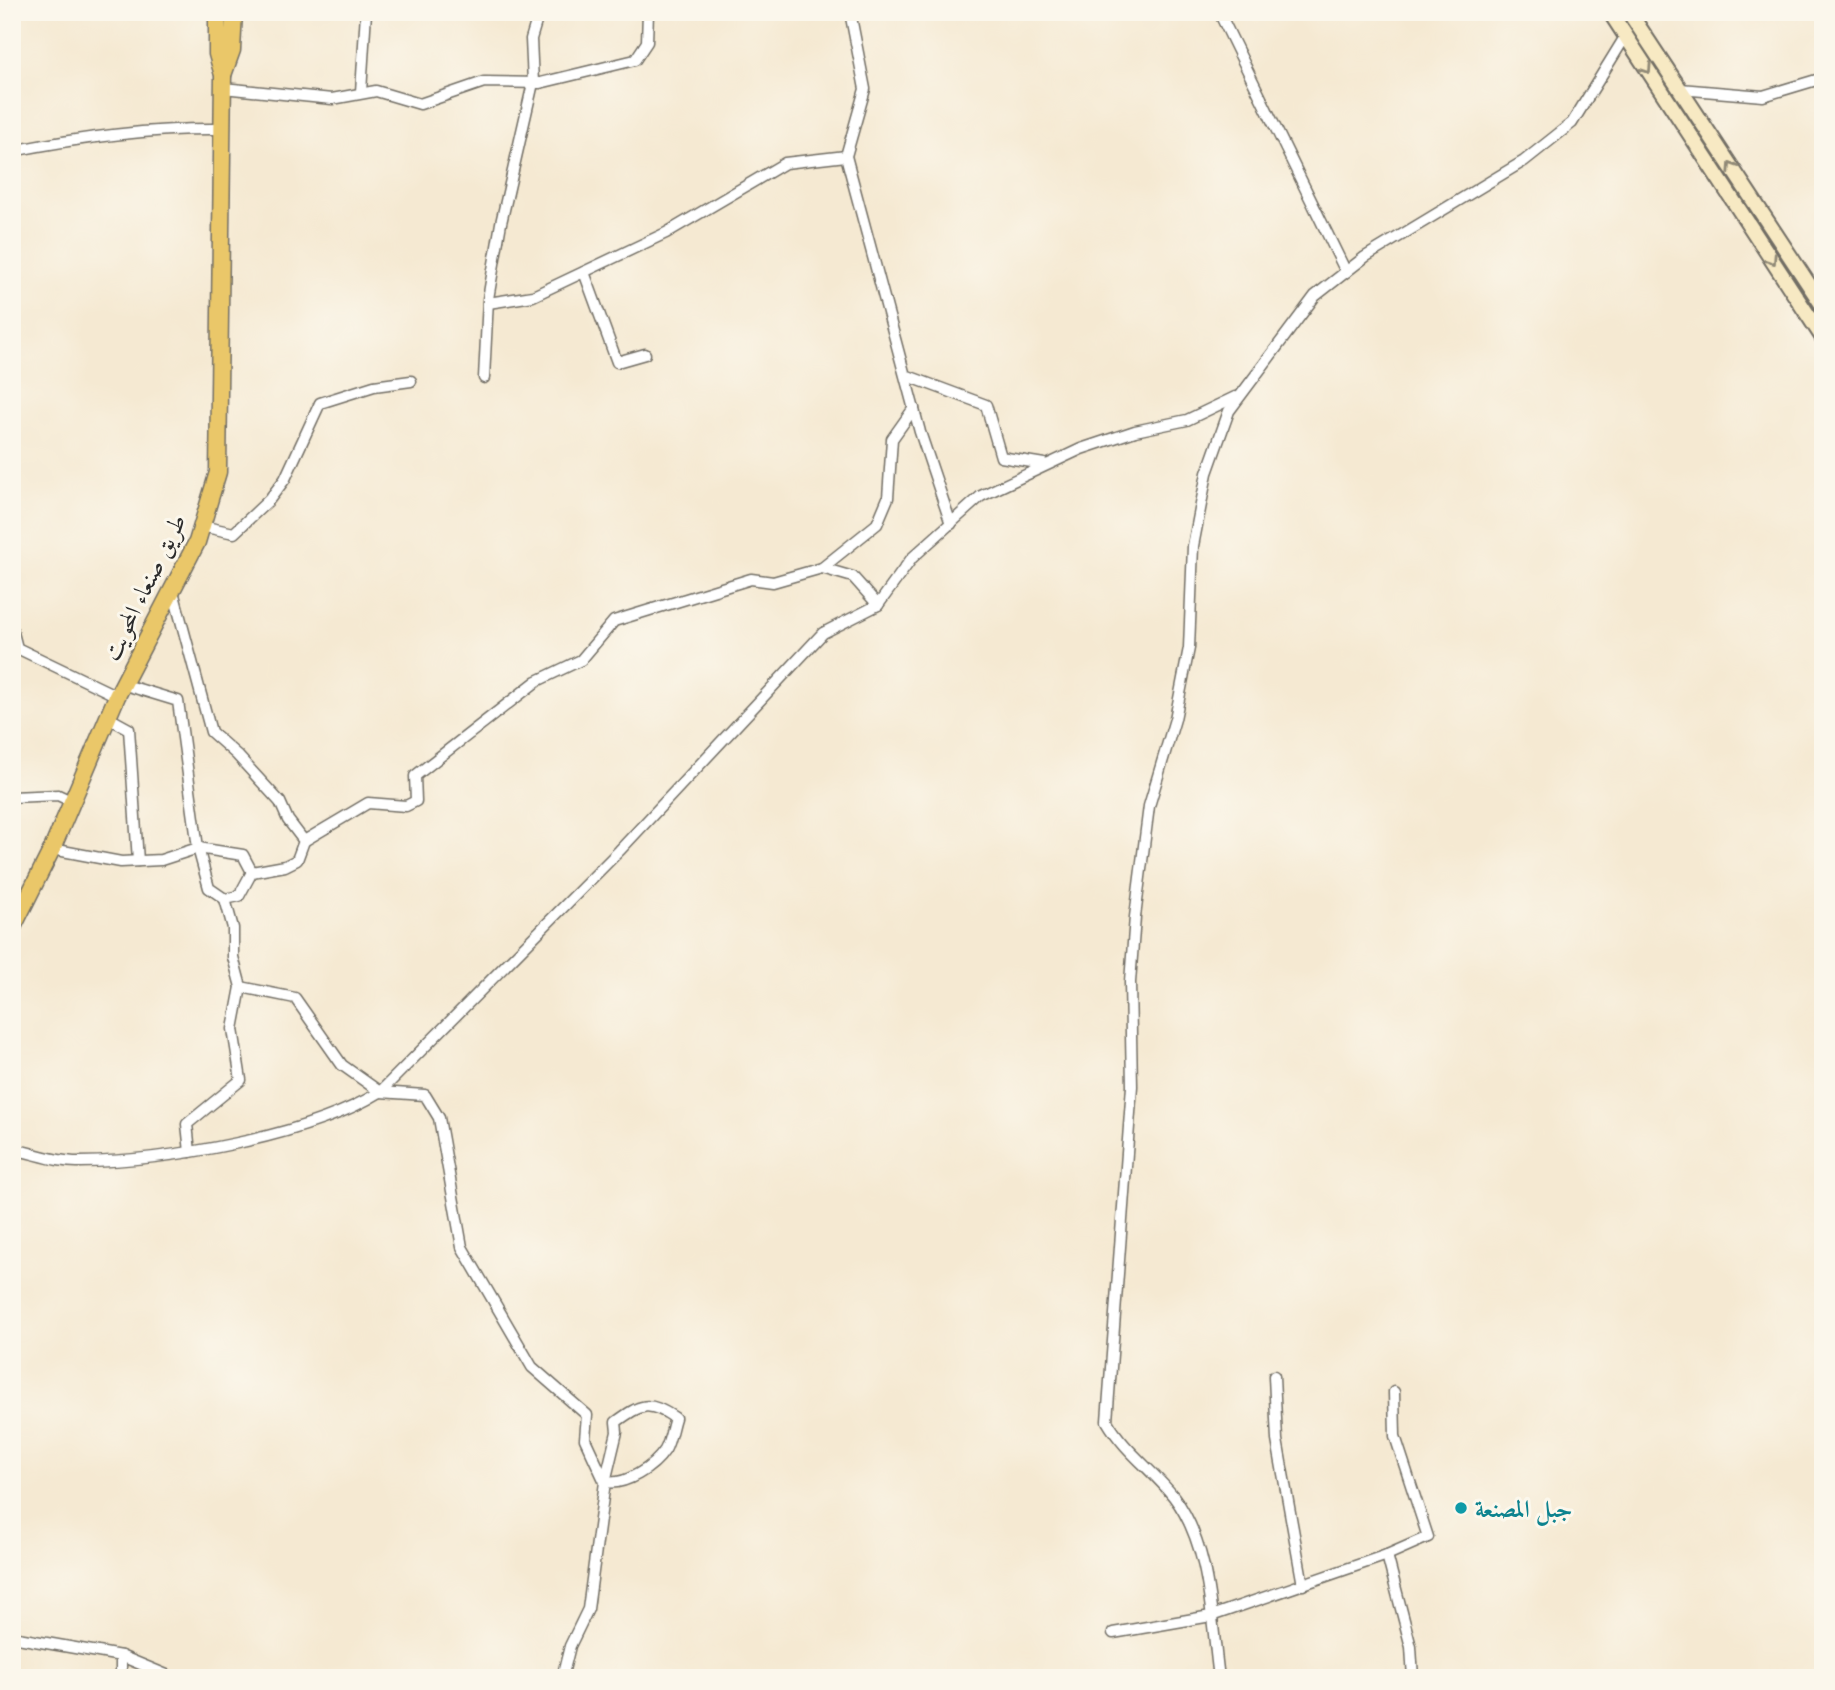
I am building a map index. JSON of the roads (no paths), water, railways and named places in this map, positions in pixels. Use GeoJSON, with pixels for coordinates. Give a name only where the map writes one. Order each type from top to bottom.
{"type":"FeatureCollection","features":[{"type":"Feature","properties":{"kind":"main road","name":"طريق صنعاء المحويت"},"geometry":{"type":"LineString","coordinates":[[12,929],[52,849],[119,690],[173,592],[201,526],[218,472],[223,82],[217,54],[217,12]]}},
{"type":"Feature","properties":{"kind":"main road","name":"طريق صنعاء المحويت"},"geometry":{"type":"LineString","coordinates":[[223,82],[232,50],[234,12]]}},
{"type":"Feature","properties":{"kind":"main road"},"geometry":{"type":"LineString","coordinates":[[1610,12],[1823,338]]}},
{"type":"Feature","properties":{"kind":"main road"},"geometry":{"type":"LineString","coordinates":[[1629,12],[1823,306]]}},
{"type":"Feature","properties":{"kind":"main road"},"geometry":{"type":"LineString","coordinates":[[1682,124],[1696,113]]}},
{"type":"Feature","properties":{"kind":"street"},"geometry":{"type":"LineString","coordinates":[[361,92],[366,12]]}},
{"type":"Feature","properties":{"kind":"street"},"geometry":{"type":"LineString","coordinates":[[484,378],[488,303],[501,223],[533,83],[531,39],[539,12]]}},
{"type":"Feature","properties":{"kind":"street"},"geometry":{"type":"LineString","coordinates":[[223,82],[332,99],[361,92],[384,93],[420,104],[490,80],[533,83],[635,60],[647,42],[648,12]]}},
{"type":"Feature","properties":{"kind":"street"},"geometry":{"type":"LineString","coordinates":[[850,12],[865,89],[846,156],[908,376],[914,408],[951,524]]}},
{"type":"Feature","properties":{"kind":"street"},"geometry":{"type":"LineString","coordinates":[[1219,12],[1346,272]]}},
{"type":"Feature","properties":{"kind":"street"},"geometry":{"type":"LineString","coordinates":[[1219,1678],[1211,1616],[1192,1527],[1174,1497],[1120,1443],[1107,1421],[1132,1086],[1130,982],[1149,806],[1175,719],[1189,648],[1193,546],[1207,473],[1229,411],[1315,296],[1365,257],[1524,161],[1572,123],[1625,37]]}},
{"type":"Feature","properties":{"kind":"street"},"geometry":{"type":"LineString","coordinates":[[1680,89],[1763,96],[1823,78]]}},
{"type":"Feature","properties":{"kind":"street"},"geometry":{"type":"LineString","coordinates":[[12,151],[78,138],[131,134],[153,129],[222,129]]}},
{"type":"Feature","properties":{"kind":"street"},"geometry":{"type":"LineString","coordinates":[[488,303],[533,296],[584,272],[666,233],[785,163],[846,156]]}},
{"type":"Feature","properties":{"kind":"street"},"geometry":{"type":"LineString","coordinates":[[584,272],[617,362],[645,354]]}},
{"type":"Feature","properties":{"kind":"street"},"geometry":{"type":"LineString","coordinates":[[908,376],[986,405],[1001,457],[1045,464]]}},
{"type":"Feature","properties":{"kind":"street"},"geometry":{"type":"LineString","coordinates":[[201,526],[234,533],[269,500],[285,479],[320,402],[374,386],[411,380]]}},
{"type":"Feature","properties":{"kind":"street"},"geometry":{"type":"LineString","coordinates":[[12,1149],[78,1163],[212,1150],[351,1110],[380,1092],[619,851],[823,633],[878,605],[912,558],[981,496],[1045,464],[1135,430],[1187,420],[1218,408],[1242,394]]}},
{"type":"Feature","properties":{"kind":"street"},"geometry":{"type":"LineString","coordinates":[[252,872],[285,866],[297,860],[304,841],[368,803],[406,806],[416,801],[415,776],[537,681],[581,660],[614,621],[751,579],[773,582],[821,568],[877,524],[888,498],[892,439],[914,408]]}},
{"type":"Feature","properties":{"kind":"street"},"geometry":{"type":"LineString","coordinates":[[821,568],[853,577],[878,605]]}},
{"type":"Feature","properties":{"kind":"street"},"geometry":{"type":"LineString","coordinates":[[173,592],[211,732],[237,755],[279,802],[288,820],[304,841]]}},
{"type":"Feature","properties":{"kind":"street"},"geometry":{"type":"LineString","coordinates":[[12,629],[14,647],[119,690],[178,701],[198,848],[209,888],[225,899],[233,928],[233,957],[242,987],[233,1029],[242,1080],[187,1124],[190,1152]]}},
{"type":"Feature","properties":{"kind":"street"},"geometry":{"type":"LineString","coordinates":[[107,717],[129,729],[138,861]]}},
{"type":"Feature","properties":{"kind":"street"},"geometry":{"type":"LineString","coordinates":[[12,797],[58,795],[73,802]]}},
{"type":"Feature","properties":{"kind":"street"},"geometry":{"type":"LineString","coordinates":[[52,849],[121,862],[161,860],[198,848],[243,855],[252,872]]}},
{"type":"Feature","properties":{"kind":"street"},"geometry":{"type":"LineString","coordinates":[[225,899],[239,897],[252,872]]}},
{"type":"Feature","properties":{"kind":"street"},"geometry":{"type":"LineString","coordinates":[[242,987],[295,998],[342,1065],[380,1092],[425,1095],[439,1118],[462,1247],[531,1367],[587,1415],[584,1439],[605,1482]]}},
{"type":"Feature","properties":{"kind":"street"},"geometry":{"type":"LineString","coordinates":[[1274,1376],[1277,1440],[1303,1584]]}},
{"type":"Feature","properties":{"kind":"street"},"geometry":{"type":"LineString","coordinates":[[1113,1633],[1211,1616],[1387,1555],[1428,1537],[1395,1436],[1394,1392]]}},
{"type":"Feature","properties":{"kind":"street"},"geometry":{"type":"LineString","coordinates":[[562,1678],[570,1646],[588,1609],[605,1482],[617,1432],[616,1422],[638,1406],[657,1406],[675,1418],[665,1450],[644,1470],[616,1484],[605,1482]]}},
{"type":"Feature","properties":{"kind":"street"},"geometry":{"type":"LineString","coordinates":[[1387,1555],[1411,1647],[1413,1678]]}},
{"type":"Feature","properties":{"kind":"street"},"geometry":{"type":"LineString","coordinates":[[12,1637],[121,1656],[174,1678]]}},
{"type":"Feature","properties":{"kind":"street"},"geometry":{"type":"LineString","coordinates":[[121,1656],[121,1678]]}},
{"type":"Feature","properties":{"kind":"place","name":"جبل المصنعة"},"geometry":{"type":"Point","coordinates":[1461,1508]}}]}
